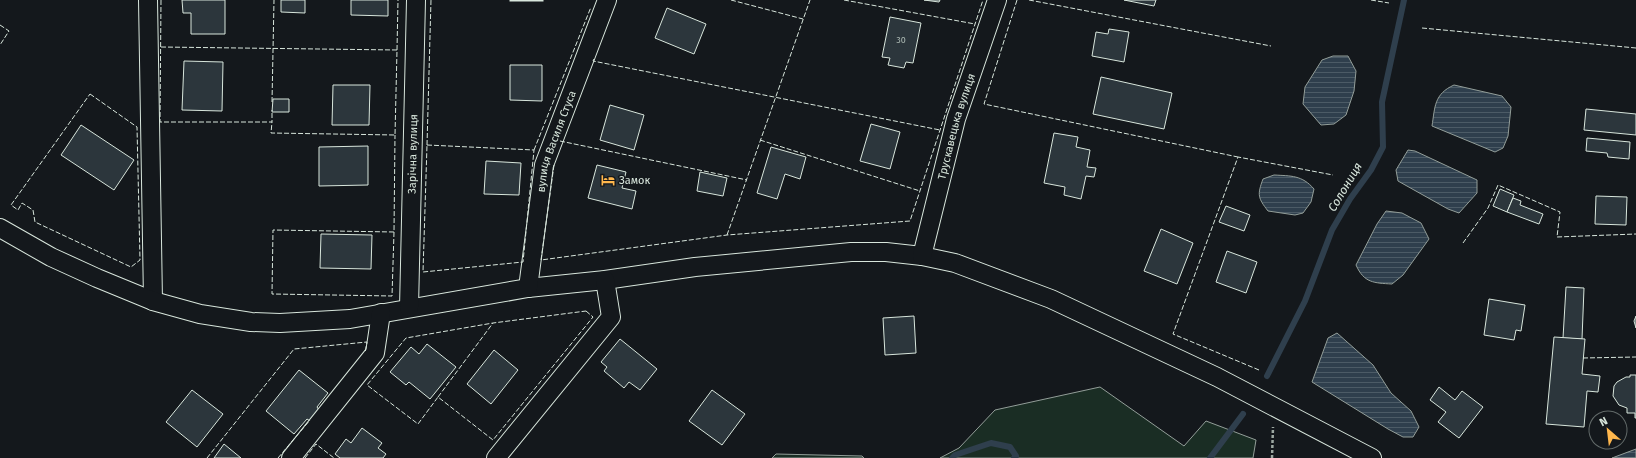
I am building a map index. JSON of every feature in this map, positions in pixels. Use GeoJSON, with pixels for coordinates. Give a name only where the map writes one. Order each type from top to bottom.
{"type":"FeatureCollection","features":[{"type":"Feature","properties":{"kind":"street"},"geometry":{"type":"LineString","coordinates":[[148,0],[153,301]]}},
{"type":"Feature","properties":{"kind":"street","name":"Зарічна вулиця"},"geometry":{"type":"LineString","coordinates":[[409,308],[416,0]]}},
{"type":"Feature","properties":{"kind":"street","name":"вулиця Василя Стуса"},"geometry":{"type":"LineString","coordinates":[[528,288],[544,165],[607,0]]}},
{"type":"Feature","properties":{"kind":"street","name":"Трускавецька вулиця"},"geometry":{"type":"LineString","coordinates":[[922,256],[956,119],[997,0]]}},
{"type":"Feature","properties":{"kind":"street"},"geometry":{"type":"LineString","coordinates":[[1,232],[90,275],[153,301],[200,314],[251,322],[280,323],[350,319],[528,288],[605,280],[695,267],[851,252],[886,252],[922,256],[955,263],[1051,299],[1217,377],[1372,458]]}},
{"type":"Feature","properties":{"kind":"street"},"geometry":{"type":"LineString","coordinates":[[496,458],[611,317],[605,280]]}},
{"type":"Feature","properties":{"kind":"street"},"geometry":{"type":"LineString","coordinates":[[291,458],[376,353],[381,313]]}},
{"type":"Feature","properties":{"kind":"path"},"geometry":{"type":"LineString","coordinates":[[1272,458],[1274,407]]}},
{"type":"Feature","properties":{"kind":"green space"},"geometry":{"type":"Polygon","coordinates":[[[1100,387],[1184,446],[1206,421],[1256,440],[1253,458],[940,458],[959,448],[995,410],[1100,387]]]}},
{"type":"Feature","properties":{"kind":"green space"},"geometry":{"type":"Polygon","coordinates":[[[776,454],[862,456],[864,458],[772,458],[776,454]]]}},
{"type":"Feature","properties":{"kind":"water"},"geometry":{"type":"Polygon","coordinates":[[[1333,56],[1348,56],[1356,71],[1354,91],[1346,115],[1334,124],[1321,125],[1303,104],[1305,87],[1322,60],[1333,56]]]}},
{"type":"Feature","properties":{"kind":"water"},"geometry":{"type":"Polygon","coordinates":[[[1454,85],[1502,96],[1511,107],[1508,136],[1503,148],[1495,152],[1432,126],[1435,107],[1439,97],[1447,89],[1454,85]]]}},
{"type":"Feature","properties":{"kind":"water"},"geometry":{"type":"Polygon","coordinates":[[[1408,150],[1415,151],[1477,180],[1477,193],[1459,213],[1448,209],[1398,181],[1396,170],[1408,150]]]}},
{"type":"Feature","properties":{"kind":"water"},"geometry":{"type":"Polygon","coordinates":[[[1274,175],[1296,177],[1310,184],[1314,189],[1311,202],[1303,213],[1295,215],[1268,211],[1260,199],[1259,193],[1263,179],[1274,175]]]}},
{"type":"Feature","properties":{"kind":"water"},"geometry":{"type":"Polygon","coordinates":[[[1386,211],[1402,213],[1421,223],[1429,239],[1403,275],[1392,284],[1380,283],[1366,279],[1356,265],[1377,224],[1386,211]]]}},
{"type":"Feature","properties":{"kind":"water"},"geometry":{"type":"Polygon","coordinates":[[[1337,333],[1373,365],[1391,393],[1411,411],[1419,427],[1413,437],[1403,437],[1388,429],[1312,382],[1328,338],[1337,333]]]}},
{"type":"Feature","properties":{"kind":"water"},"geometry":{"type":"Polygon","coordinates":[[[1636,449],[1636,458],[1612,458],[1636,449]]]}},
{"type":"Feature","properties":{"kind":"building"},"geometry":{"type":"Polygon","coordinates":[[[182,0],[225,0],[225,34],[191,34],[191,13],[183,13],[182,0]]]}},
{"type":"Feature","properties":{"kind":"building"},"geometry":{"type":"Polygon","coordinates":[[[281,0],[305,0],[305,13],[281,12],[281,0]]]}},
{"type":"Feature","properties":{"kind":"building"},"geometry":{"type":"Polygon","coordinates":[[[351,0],[388,0],[388,16],[351,15],[351,0]]]}},
{"type":"Feature","properties":{"kind":"building"},"geometry":{"type":"Polygon","coordinates":[[[543,0],[543,1],[510,1],[543,0]]]}},
{"type":"Feature","properties":{"kind":"building"},"geometry":{"type":"Polygon","coordinates":[[[924,0],[940,0],[939,2],[924,0]]]}},
{"type":"Feature","properties":{"kind":"building"},"geometry":{"type":"Polygon","coordinates":[[[1124,0],[1156,0],[1154,6],[1124,0]]]}},
{"type":"Feature","properties":{"kind":"building"},"geometry":{"type":"Polygon","coordinates":[[[667,8],[706,24],[694,54],[655,38],[667,8]]]}},
{"type":"Feature","properties":{"kind":"building"},"geometry":{"type":"Polygon","coordinates":[[[890,17],[921,23],[913,63],[906,62],[904,68],[888,65],[890,58],[882,57],[890,17]]]}},
{"type":"Feature","properties":{"kind":"building"},"geometry":{"type":"Polygon","coordinates":[[[1109,29],[1129,32],[1124,62],[1092,56],[1096,32],[1108,34],[1109,29]]]}},
{"type":"Feature","properties":{"kind":"building"},"geometry":{"type":"Polygon","coordinates":[[[184,61],[223,62],[222,111],[182,110],[184,61]]]}},
{"type":"Feature","properties":{"kind":"building"},"geometry":{"type":"Polygon","coordinates":[[[510,65],[542,65],[542,101],[510,100],[510,65]]]}},
{"type":"Feature","properties":{"kind":"building"},"geometry":{"type":"Polygon","coordinates":[[[1101,77],[1172,93],[1164,129],[1093,114],[1101,77]]]}},
{"type":"Feature","properties":{"kind":"building"},"geometry":{"type":"Polygon","coordinates":[[[333,85],[370,85],[369,125],[332,125],[333,85]]]}},
{"type":"Feature","properties":{"kind":"building"},"geometry":{"type":"Polygon","coordinates":[[[273,99],[289,99],[289,112],[272,112],[273,99]]]}},
{"type":"Feature","properties":{"kind":"building"},"geometry":{"type":"Polygon","coordinates":[[[610,105],[644,115],[634,150],[600,140],[610,105]]]}},
{"type":"Feature","properties":{"kind":"building"},"geometry":{"type":"Polygon","coordinates":[[[1586,109],[1636,114],[1636,135],[1584,130],[1586,109]]]}},
{"type":"Feature","properties":{"kind":"building"},"geometry":{"type":"Polygon","coordinates":[[[871,124],[900,132],[890,169],[860,161],[871,124]]]}},
{"type":"Feature","properties":{"kind":"building"},"geometry":{"type":"Polygon","coordinates":[[[81,125],[134,160],[114,190],[61,155],[81,125]]]}},
{"type":"Feature","properties":{"kind":"building"},"geometry":{"type":"Polygon","coordinates":[[[1054,133],[1078,137],[1076,147],[1090,150],[1087,167],[1096,168],[1094,177],[1086,176],[1081,199],[1064,195],[1065,187],[1044,183],[1054,133]]]}},
{"type":"Feature","properties":{"kind":"building"},"geometry":{"type":"Polygon","coordinates":[[[1587,138],[1630,142],[1629,159],[1608,157],[1607,153],[1586,151],[1587,138]]]}},
{"type":"Feature","properties":{"kind":"building"},"geometry":{"type":"Polygon","coordinates":[[[368,146],[368,185],[319,186],[319,147],[368,146]]]}},
{"type":"Feature","properties":{"kind":"building"},"geometry":{"type":"Polygon","coordinates":[[[771,147],[806,157],[800,179],[785,174],[777,199],[757,193],[771,147]]]}},
{"type":"Feature","properties":{"kind":"building"},"geometry":{"type":"Polygon","coordinates":[[[486,161],[521,163],[519,195],[484,194],[486,161]]]}},
{"type":"Feature","properties":{"kind":"building","name":"Замок"},"geometry":{"type":"Polygon","coordinates":[[[597,165],[626,172],[622,188],[636,191],[632,209],[588,198],[597,165]]]}},
{"type":"Feature","properties":{"kind":"building"},"geometry":{"type":"Polygon","coordinates":[[[700,172],[727,178],[723,196],[697,191],[700,172]]]}},
{"type":"Feature","properties":{"kind":"building"},"geometry":{"type":"Polygon","coordinates":[[[1500,189],[1514,195],[1507,212],[1493,206],[1500,189]]]}},
{"type":"Feature","properties":{"kind":"building"},"geometry":{"type":"Polygon","coordinates":[[[1596,196],[1627,197],[1626,225],[1595,224],[1596,196]]]}},
{"type":"Feature","properties":{"kind":"building"},"geometry":{"type":"Polygon","coordinates":[[[1513,198],[1521,201],[1520,205],[1543,214],[1539,224],[1507,212],[1513,198]]]}},
{"type":"Feature","properties":{"kind":"building"},"geometry":{"type":"Polygon","coordinates":[[[1226,206],[1250,215],[1244,231],[1219,222],[1226,206]]]}},
{"type":"Feature","properties":{"kind":"building"},"geometry":{"type":"Polygon","coordinates":[[[1161,229],[1193,243],[1177,284],[1144,271],[1161,229]]]}},
{"type":"Feature","properties":{"kind":"building"},"geometry":{"type":"Polygon","coordinates":[[[321,234],[372,235],[371,269],[320,268],[321,234]]]}},
{"type":"Feature","properties":{"kind":"building"},"geometry":{"type":"Polygon","coordinates":[[[1227,251],[1257,262],[1246,293],[1216,282],[1227,251]]]}},
{"type":"Feature","properties":{"kind":"building"},"geometry":{"type":"Polygon","coordinates":[[[1566,287],[1584,288],[1582,339],[1563,338],[1566,287]]]}},
{"type":"Feature","properties":{"kind":"building"},"geometry":{"type":"Polygon","coordinates":[[[1489,299],[1525,305],[1521,331],[1516,330],[1514,340],[1484,335],[1489,299]]]}},
{"type":"Feature","properties":{"kind":"building"},"geometry":{"type":"Polygon","coordinates":[[[914,316],[916,353],[885,355],[883,318],[914,316]]]}},
{"type":"Feature","properties":{"kind":"building"},"geometry":{"type":"Polygon","coordinates":[[[1636,316],[1636,328],[1634,321],[1636,316]]]}},
{"type":"Feature","properties":{"kind":"building"},"geometry":{"type":"Polygon","coordinates":[[[1554,337],[1585,339],[1582,374],[1600,376],[1598,392],[1587,391],[1584,427],[1546,424],[1554,337]]]}},
{"type":"Feature","properties":{"kind":"building"},"geometry":{"type":"Polygon","coordinates":[[[620,339],[657,369],[640,390],[629,382],[624,388],[604,371],[607,367],[601,362],[620,339]]]}},
{"type":"Feature","properties":{"kind":"building"},"geometry":{"type":"Polygon","coordinates":[[[427,344],[456,367],[430,399],[409,382],[406,385],[390,372],[411,347],[419,354],[427,344]]]}},
{"type":"Feature","properties":{"kind":"building"},"geometry":{"type":"Polygon","coordinates":[[[494,350],[518,370],[491,404],[467,384],[494,350]]]}},
{"type":"Feature","properties":{"kind":"building"},"geometry":{"type":"Polygon","coordinates":[[[299,370],[328,393],[317,407],[319,410],[310,421],[307,419],[294,434],[266,411],[299,370]]]}},
{"type":"Feature","properties":{"kind":"building"},"geometry":{"type":"Polygon","coordinates":[[[1630,375],[1636,375],[1636,418],[1635,413],[1628,413],[1627,408],[1619,405],[1613,396],[1614,386],[1617,382],[1626,377],[1630,377],[1630,375]]]}},
{"type":"Feature","properties":{"kind":"building"},"geometry":{"type":"Polygon","coordinates":[[[1439,387],[1455,400],[1462,391],[1483,407],[1459,438],[1438,422],[1446,412],[1430,400],[1439,387]]]}},
{"type":"Feature","properties":{"kind":"building"},"geometry":{"type":"Polygon","coordinates":[[[192,390],[223,414],[197,447],[166,422],[192,390]]]}},
{"type":"Feature","properties":{"kind":"building"},"geometry":{"type":"Polygon","coordinates":[[[712,390],[745,414],[722,445],[689,421],[712,390]]]}},
{"type":"Feature","properties":{"kind":"building"},"geometry":{"type":"Polygon","coordinates":[[[362,428],[382,443],[378,448],[386,454],[383,458],[340,458],[335,454],[346,439],[351,443],[362,428]]]}},
{"type":"Feature","properties":{"kind":"building"},"geometry":{"type":"Polygon","coordinates":[[[224,444],[241,458],[214,458],[224,444]]]}},
{"type":"Feature","properties":{"kind":"waterway","name":"Солониця"},"geometry":{"type":"LineString","coordinates":[[1267,376],[1305,301],[1332,230],[1350,199],[1371,170],[1383,147],[1382,102],[1404,0]]}},
{"type":"Feature","properties":{"kind":"waterway","name":"Солониця"},"geometry":{"type":"LineString","coordinates":[[1210,458],[1243,414]]}},
{"type":"Feature","properties":{"kind":"waterway","name":"Солониця"},"geometry":{"type":"LineString","coordinates":[[952,458],[955,455],[991,443],[1010,447],[1016,456],[1014,458]]}},
{"type":"Feature","properties":{"kind":"fence"},"geometry":{"type":"LineString","coordinates":[[161,0],[160,122],[272,122],[272,110]]}},
{"type":"Feature","properties":{"kind":"fence"},"geometry":{"type":"LineString","coordinates":[[272,102],[274,0]]}},
{"type":"Feature","properties":{"kind":"fence"},"geometry":{"type":"LineString","coordinates":[[397,50],[398,0]]}},
{"type":"Feature","properties":{"kind":"fence"},"geometry":{"type":"LineString","coordinates":[[427,145],[431,0]]}},
{"type":"Feature","properties":{"kind":"fence"},"geometry":{"type":"LineString","coordinates":[[731,0],[803,19]]}},
{"type":"Feature","properties":{"kind":"fence"},"geometry":{"type":"LineString","coordinates":[[727,235],[810,0]]}},
{"type":"Feature","properties":{"kind":"fence"},"geometry":{"type":"LineString","coordinates":[[844,0],[975,24]]}},
{"type":"Feature","properties":{"kind":"fence"},"geometry":{"type":"LineString","coordinates":[[554,165],[541,260],[727,235],[910,221],[983,0]]}},
{"type":"Feature","properties":{"kind":"fence"},"geometry":{"type":"LineString","coordinates":[[1017,0],[984,104],[1238,157]]}},
{"type":"Feature","properties":{"kind":"fence"},"geometry":{"type":"LineString","coordinates":[[1029,0],[1271,46]]}},
{"type":"Feature","properties":{"kind":"fence"},"geometry":{"type":"LineString","coordinates":[[1371,0],[1389,3]]}},
{"type":"Feature","properties":{"kind":"fence"},"geometry":{"type":"LineString","coordinates":[[534,150],[591,7]]}},
{"type":"Feature","properties":{"kind":"fence"},"geometry":{"type":"LineString","coordinates":[[0,25],[9,31],[0,45]]}},
{"type":"Feature","properties":{"kind":"fence"},"geometry":{"type":"LineString","coordinates":[[1422,28],[1636,48]]}},
{"type":"Feature","properties":{"kind":"fence"},"geometry":{"type":"LineString","coordinates":[[161,47],[397,50],[395,135],[271,133],[272,122]]}},
{"type":"Feature","properties":{"kind":"fence"},"geometry":{"type":"LineString","coordinates":[[594,59],[593,61],[940,130]]}},
{"type":"Feature","properties":{"kind":"fence"},"geometry":{"type":"LineString","coordinates":[[90,94],[137,127],[140,260],[131,267],[35,222],[33,210],[22,203],[18,210],[11,205],[90,94]]}},
{"type":"Feature","properties":{"kind":"fence"},"geometry":{"type":"LineString","coordinates":[[394,232],[392,296],[272,294],[273,230],[394,232],[395,135]]}},
{"type":"Feature","properties":{"kind":"fence"},"geometry":{"type":"LineString","coordinates":[[760,140],[920,191]]}},
{"type":"Feature","properties":{"kind":"fence"},"geometry":{"type":"LineString","coordinates":[[560,141],[747,180]]}},
{"type":"Feature","properties":{"kind":"fence"},"geometry":{"type":"LineString","coordinates":[[427,145],[534,150],[523,262],[423,272],[427,145]]}},
{"type":"Feature","properties":{"kind":"fence"},"geometry":{"type":"LineString","coordinates":[[1259,370],[1173,334],[1238,157],[1333,175]]}},
{"type":"Feature","properties":{"kind":"fence"},"geometry":{"type":"LineString","coordinates":[[1463,243],[1488,208],[1498,185],[1560,212],[1557,237],[1636,234]]}},
{"type":"Feature","properties":{"kind":"fence"},"geometry":{"type":"LineString","coordinates":[[586,311],[593,317],[493,440],[438,397],[418,424],[367,385],[406,338],[493,323],[586,311]]}},
{"type":"Feature","properties":{"kind":"fence"},"geometry":{"type":"LineString","coordinates":[[438,397],[493,323]]}},
{"type":"Feature","properties":{"kind":"fence"},"geometry":{"type":"LineString","coordinates":[[207,458],[294,349],[367,342],[365,353]]}},
{"type":"Feature","properties":{"kind":"fence"},"geometry":{"type":"LineString","coordinates":[[1583,358],[1636,357]]}},
{"type":"Feature","properties":{"kind":"fence"},"geometry":{"type":"LineString","coordinates":[[278,458],[310,420]]}},
{"type":"Feature","properties":{"kind":"fence"},"geometry":{"type":"LineString","coordinates":[[305,458],[316,444],[334,458]]}},
{"type":"Feature","properties":{"kind":"place","name":"Замок"},"geometry":{"type":"Point","coordinates":[608,180]}}]}
